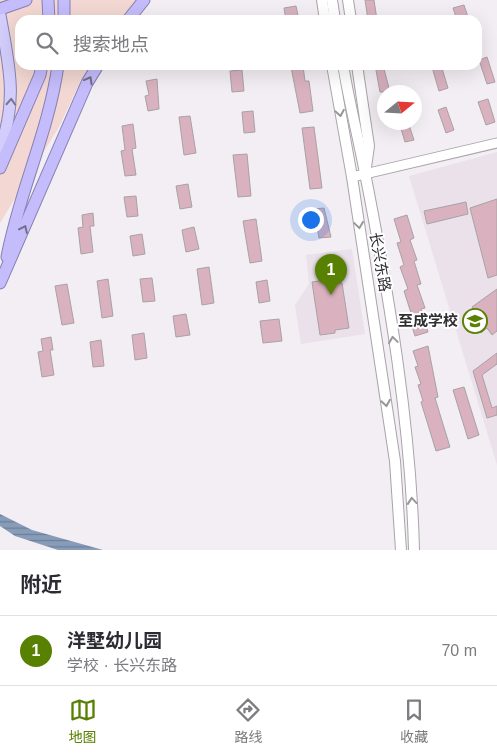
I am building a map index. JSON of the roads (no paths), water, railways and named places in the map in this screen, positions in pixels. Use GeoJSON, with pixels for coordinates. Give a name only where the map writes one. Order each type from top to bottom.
{"type":"FeatureCollection","features":[{"type":"Feature","properties":{"kind":"highway"},"geometry":{"type":"LineString","coordinates":[[0,9],[26,0]]}},
{"type":"Feature","properties":{"kind":"highway"},"geometry":{"type":"LineString","coordinates":[[48,0],[49,15]]}},
{"type":"Feature","properties":{"kind":"highway"},"geometry":{"type":"LineString","coordinates":[[64,0],[64,15]]}},
{"type":"Feature","properties":{"kind":"highway"},"geometry":{"type":"LineString","coordinates":[[132,15],[144,0]]}},
{"type":"Feature","properties":{"kind":"highway"},"geometry":{"type":"LineString","coordinates":[[0,168],[41,70]]}},
{"type":"Feature","properties":{"kind":"highway"},"geometry":{"type":"LineString","coordinates":[[2,278],[12,231],[48,114],[57,70]]}},
{"type":"Feature","properties":{"kind":"highway"},"geometry":{"type":"LineString","coordinates":[[2,278],[87,83],[95,70]]}},
{"type":"Feature","properties":{"kind":"main road"},"geometry":{"type":"LineString","coordinates":[[132,15],[151,0]]}},
{"type":"Feature","properties":{"kind":"main road"},"geometry":{"type":"LineString","coordinates":[[322,0],[324,15]]}},
{"type":"Feature","properties":{"kind":"main road"},"geometry":{"type":"LineString","coordinates":[[332,0],[334,15]]}},
{"type":"Feature","properties":{"kind":"main road"},"geometry":{"type":"LineString","coordinates":[[348,0],[350,15]]}},
{"type":"Feature","properties":{"kind":"main road"},"geometry":{"type":"LineString","coordinates":[[0,15],[10,77],[12,104],[7,131],[0,149]]}},
{"type":"Feature","properties":{"kind":"main road","name":"长兴东路"},"geometry":{"type":"LineString","coordinates":[[333,70],[352,177],[395,461],[402,550]]}},
{"type":"Feature","properties":{"kind":"main road","name":"长兴东路"},"geometry":{"type":"LineString","coordinates":[[344,70],[365,173],[404,419],[414,550]]}},
{"type":"Feature","properties":{"kind":"main road"},"geometry":{"type":"LineString","coordinates":[[358,70],[369,146],[365,173]]}},
{"type":"Feature","properties":{"kind":"street"},"geometry":{"type":"LineString","coordinates":[[352,177],[497,143]]}},
{"type":"Feature","properties":{"kind":"water"},"geometry":{"type":"Polygon","coordinates":[[[0,514],[32,530],[103,550],[58,550],[15,536],[0,526],[0,514]]]}},
{"type":"Feature","properties":{"kind":"place","name":"洋墅幼儿园"},"geometry":{"type":"Point","coordinates":[331,295]}},
{"type":"Feature","properties":{"kind":"place","name":"至成学校"},"geometry":{"type":"Point","coordinates":[475,321]}}]}
